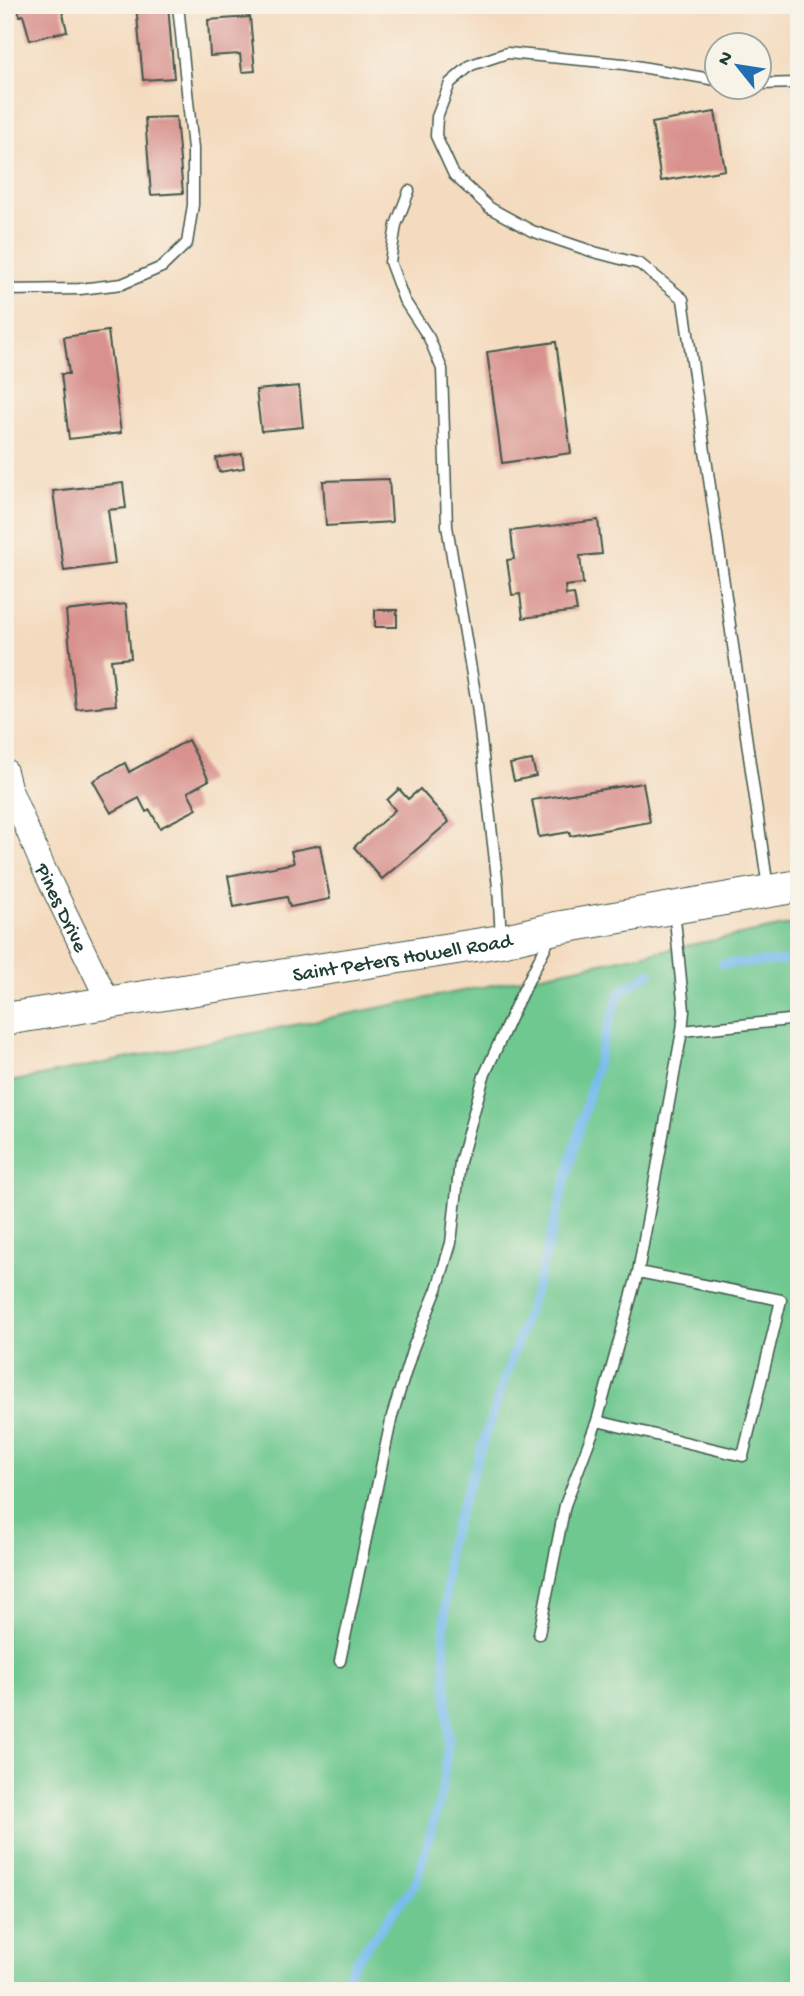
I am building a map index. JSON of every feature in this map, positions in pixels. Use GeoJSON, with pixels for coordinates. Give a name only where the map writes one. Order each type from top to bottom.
{"type":"FeatureCollection","features":[{"type":"Feature","properties":{"kind":"main road","name":"Saint Peters Howell Road"},"geometry":{"type":"LineString","coordinates":[[5,1019],[501,941],[556,928],[783,888]]}},
{"type":"Feature","properties":{"kind":"street","name":"Pines Drive"},"geometry":{"type":"LineString","coordinates":[[5,770],[10,789],[43,867],[109,1003]]}},
{"type":"Feature","properties":{"kind":"lane"},"geometry":{"type":"LineString","coordinates":[[5,290],[80,289],[122,284],[162,267],[187,243],[193,205],[193,149],[178,5]]}},
{"type":"Feature","properties":{"kind":"lane"},"geometry":{"type":"LineString","coordinates":[[702,78],[624,64],[508,53],[471,65],[450,83],[437,117],[436,136],[454,175],[490,208],[532,231],[640,264],[683,299],[783,888]]}},
{"type":"Feature","properties":{"kind":"lane"},"geometry":{"type":"LineString","coordinates":[[772,84],[799,83]]}},
{"type":"Feature","properties":{"kind":"lane"},"geometry":{"type":"LineString","coordinates":[[409,191],[396,225],[390,262],[404,300],[429,338],[442,369],[447,526],[477,705],[498,887],[501,941]]}},
{"type":"Feature","properties":{"kind":"lane"},"geometry":{"type":"LineString","coordinates":[[539,1634],[565,1505],[597,1421],[638,1272],[684,1011],[674,908]]}},
{"type":"Feature","properties":{"kind":"lane"},"geometry":{"type":"LineString","coordinates":[[340,1661],[392,1416],[451,1243],[460,1162],[484,1076],[517,1003],[556,928]]}},
{"type":"Feature","properties":{"kind":"lane"},"geometry":{"type":"LineString","coordinates":[[682,1031],[799,1019]]}},
{"type":"Feature","properties":{"kind":"lane"},"geometry":{"type":"LineString","coordinates":[[597,1421],[743,1456],[781,1300],[638,1272]]}},
{"type":"Feature","properties":{"kind":"green space"},"geometry":{"type":"Polygon","coordinates":[[[799,923],[799,1991],[5,1991],[5,1083],[799,923]]]}},
{"type":"Feature","properties":{"kind":"building"},"geometry":{"type":"Polygon","coordinates":[[[17,5],[61,5],[67,31],[30,40],[23,15],[20,16],[17,5]]]}},
{"type":"Feature","properties":{"kind":"building"},"geometry":{"type":"Polygon","coordinates":[[[136,5],[168,5],[174,78],[143,80],[136,5]]]}},
{"type":"Feature","properties":{"kind":"building"},"geometry":{"type":"Polygon","coordinates":[[[250,17],[255,71],[242,72],[240,54],[210,56],[208,20],[250,17]]]}},
{"type":"Feature","properties":{"kind":"building"},"geometry":{"type":"Polygon","coordinates":[[[715,112],[725,170],[661,181],[652,123],[715,112]]]}},
{"type":"Feature","properties":{"kind":"building"},"geometry":{"type":"Polygon","coordinates":[[[176,117],[183,193],[151,195],[145,118],[176,117]]]}},
{"type":"Feature","properties":{"kind":"building"},"geometry":{"type":"Polygon","coordinates":[[[108,331],[121,433],[69,439],[61,374],[69,374],[64,337],[108,331]]]}},
{"type":"Feature","properties":{"kind":"building"},"geometry":{"type":"Polygon","coordinates":[[[556,342],[571,453],[502,463],[487,352],[556,342]]]}},
{"type":"Feature","properties":{"kind":"building"},"geometry":{"type":"Polygon","coordinates":[[[299,386],[303,427],[261,431],[256,390],[299,386]]]}},
{"type":"Feature","properties":{"kind":"building"},"geometry":{"type":"Polygon","coordinates":[[[242,454],[244,468],[219,472],[216,458],[242,454]]]}},
{"type":"Feature","properties":{"kind":"building"},"geometry":{"type":"Polygon","coordinates":[[[389,479],[392,522],[326,526],[323,481],[389,479]]]}},
{"type":"Feature","properties":{"kind":"building"},"geometry":{"type":"Polygon","coordinates":[[[123,483],[126,508],[108,510],[115,564],[64,571],[53,491],[123,483]]]}},
{"type":"Feature","properties":{"kind":"building"},"geometry":{"type":"Polygon","coordinates":[[[598,520],[602,554],[580,556],[583,584],[565,586],[566,595],[574,594],[577,611],[523,618],[520,594],[512,595],[507,560],[514,559],[511,531],[598,520]]]}},
{"type":"Feature","properties":{"kind":"building"},"geometry":{"type":"Polygon","coordinates":[[[126,604],[131,658],[111,660],[116,705],[76,709],[66,611],[126,604]]]}},
{"type":"Feature","properties":{"kind":"building"},"geometry":{"type":"Polygon","coordinates":[[[375,610],[397,610],[397,627],[375,627],[375,610]]]}},
{"type":"Feature","properties":{"kind":"building"},"geometry":{"type":"Polygon","coordinates":[[[188,740],[209,780],[188,792],[197,809],[160,828],[150,810],[146,812],[139,798],[111,813],[93,781],[125,763],[129,772],[188,740]]]}},
{"type":"Feature","properties":{"kind":"building"},"geometry":{"type":"Polygon","coordinates":[[[532,760],[536,776],[514,781],[510,764],[532,760]]]}},
{"type":"Feature","properties":{"kind":"building"},"geometry":{"type":"Polygon","coordinates":[[[643,783],[650,822],[570,836],[570,832],[539,837],[532,800],[643,783]]]}},
{"type":"Feature","properties":{"kind":"building"},"geometry":{"type":"Polygon","coordinates":[[[399,789],[408,799],[420,789],[449,822],[382,879],[354,847],[395,810],[387,800],[399,789]]]}},
{"type":"Feature","properties":{"kind":"building"},"geometry":{"type":"Polygon","coordinates":[[[320,845],[330,899],[290,907],[287,897],[234,907],[228,876],[294,863],[291,851],[320,845]]]}},
{"type":"Feature","properties":{"kind":"waterway"},"geometry":{"type":"LineString","coordinates":[[722,964],[789,961],[799,957]]}},
{"type":"Feature","properties":{"kind":"waterway"},"geometry":{"type":"LineString","coordinates":[[338,1991],[356,1960],[416,1883],[441,1796],[449,1738],[444,1639],[448,1546],[540,1275],[603,1042],[620,992],[650,973]]}}]}
